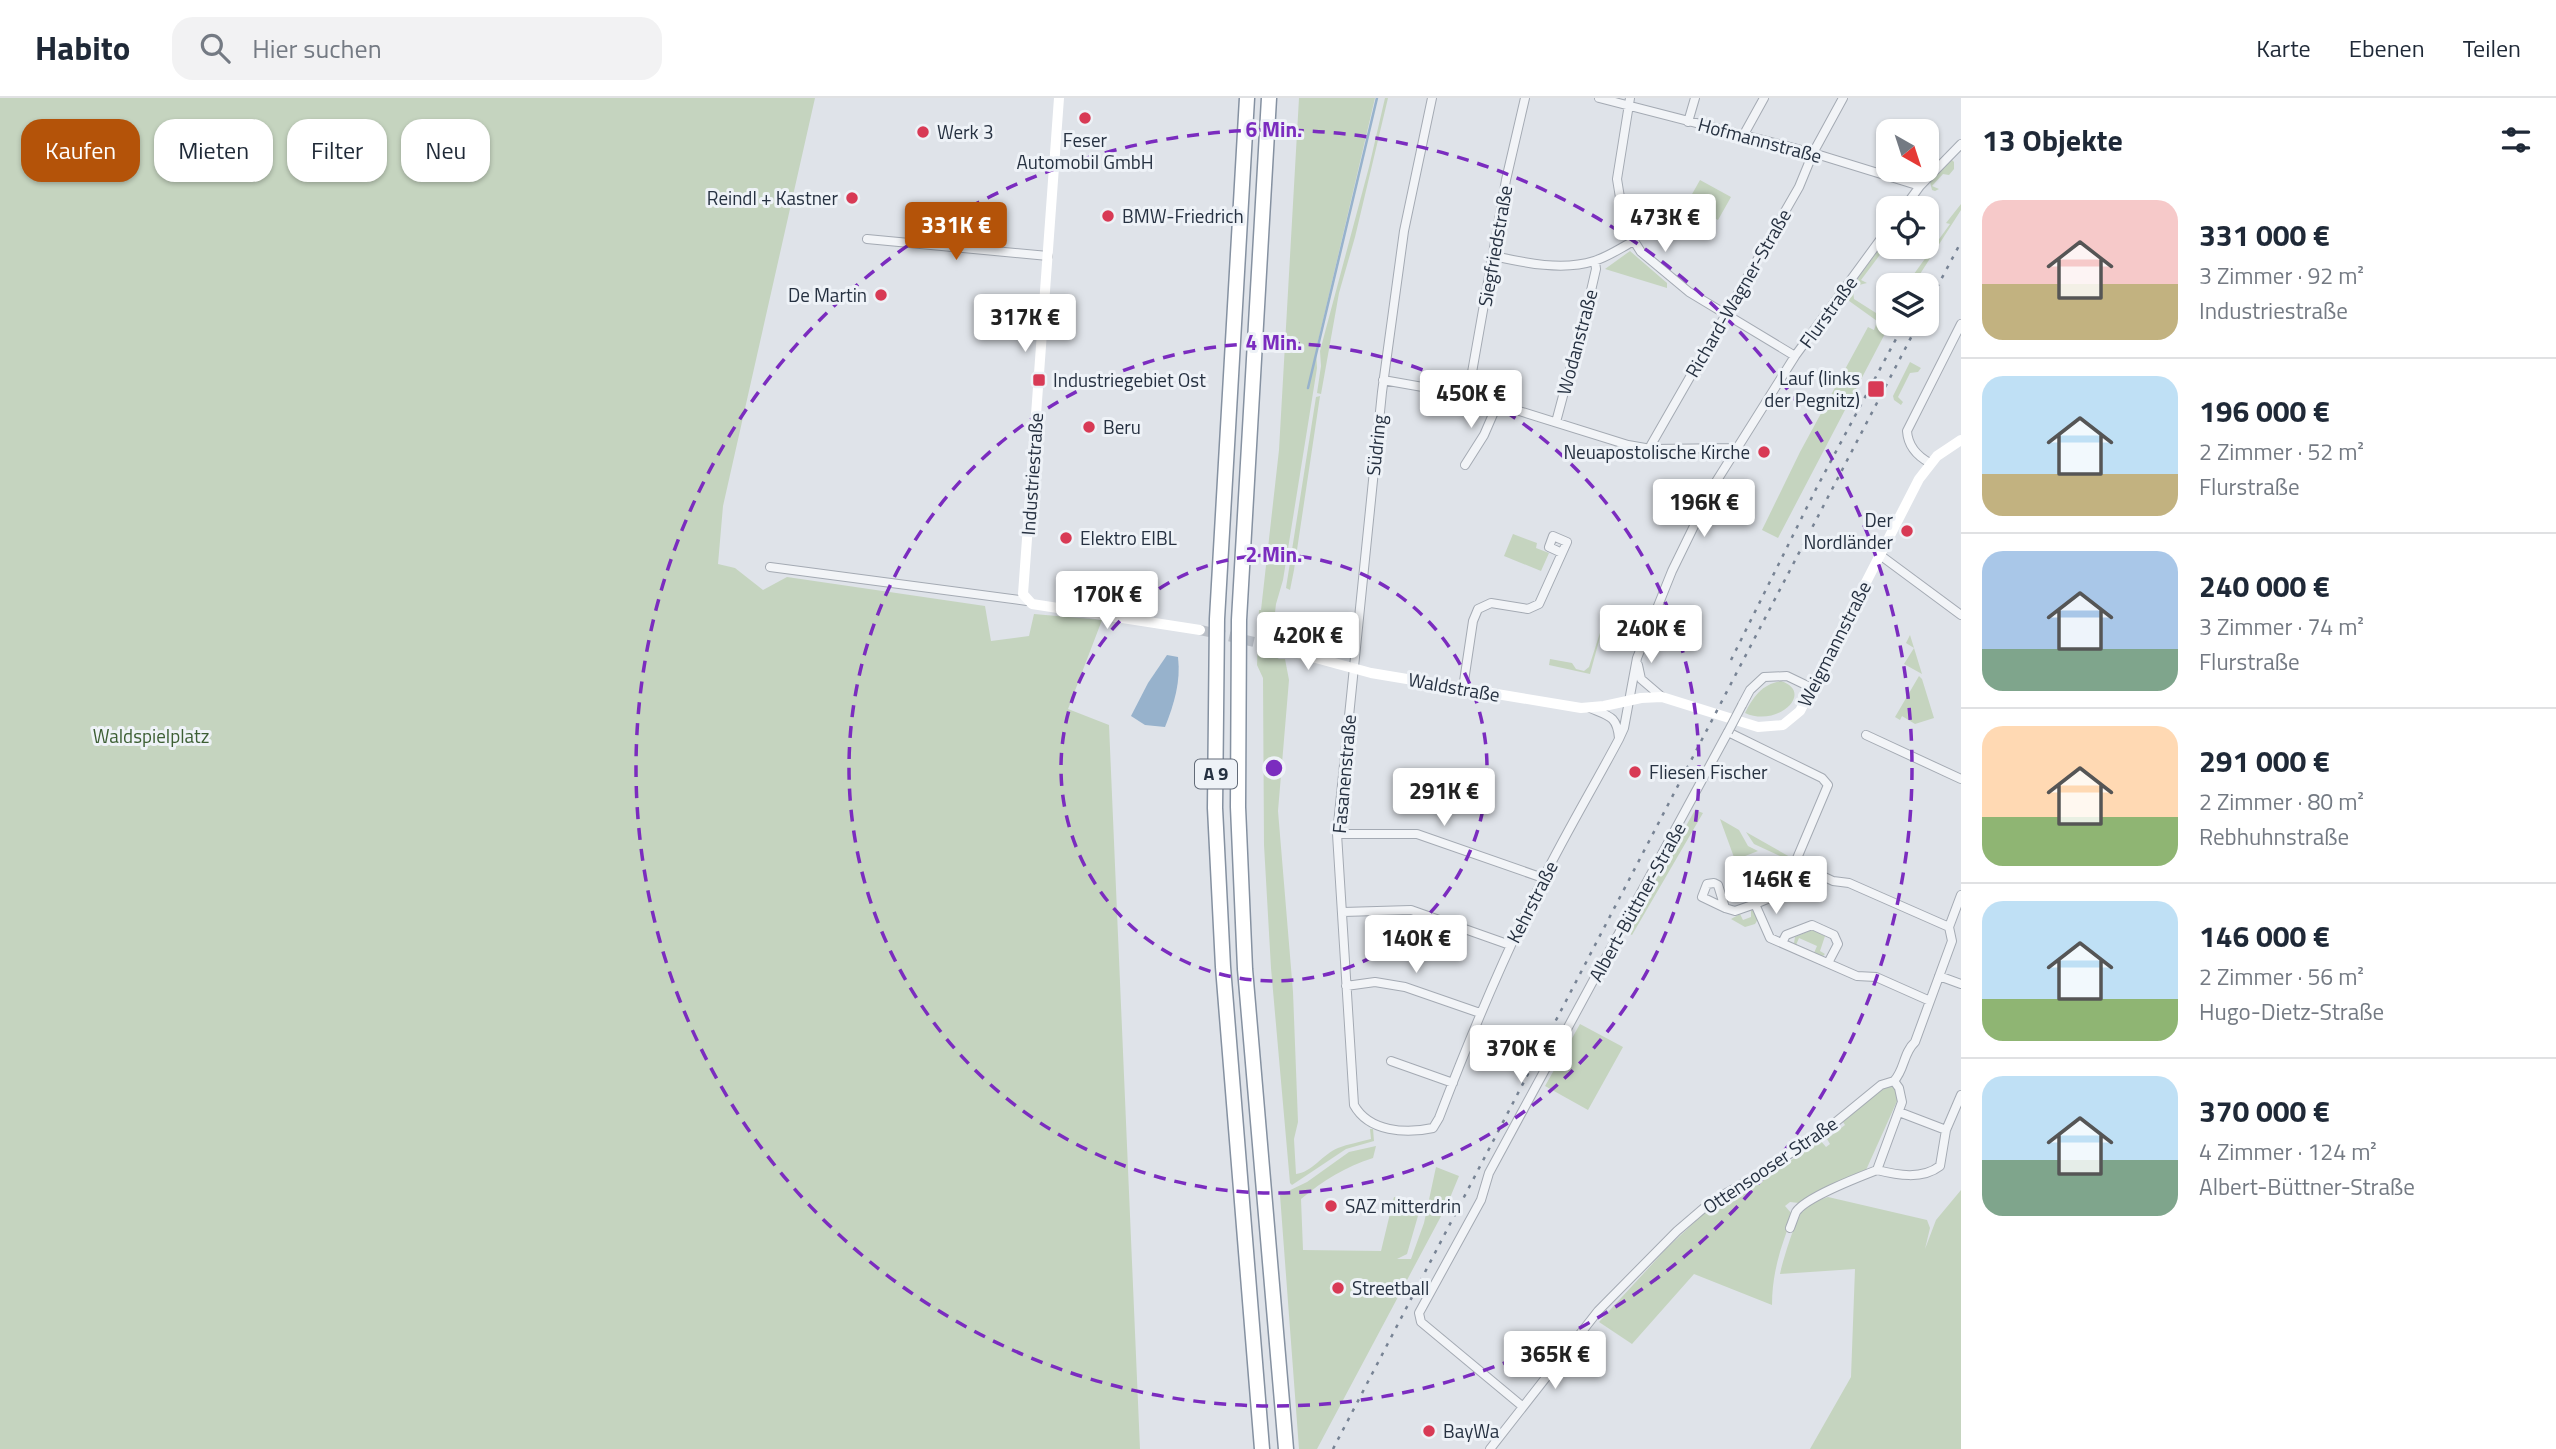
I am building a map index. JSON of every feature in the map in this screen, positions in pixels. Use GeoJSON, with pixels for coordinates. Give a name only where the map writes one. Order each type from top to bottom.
{"type":"FeatureCollection","features":[{"type":"Feature","properties":{"kind":"highway","name":"A 9"},"geometry":{"type":"LineString","coordinates":[[1247,98],[1217,619],[1215,808],[1223,967],[1262,1449]]}},
{"type":"Feature","properties":{"kind":"highway","name":"A 9"},"geometry":{"type":"LineString","coordinates":[[1269,98],[1239,620],[1238,807],[1245,969],[1286,1449]]}},
{"type":"Feature","properties":{"kind":"street","name":"Industriestraße"},"geometry":{"type":"LineString","coordinates":[[1027,601],[1023,588],[1059,98]]}},
{"type":"Feature","properties":{"kind":"street","name":"Südring"},"geometry":{"type":"LineString","coordinates":[[1355,670],[1383,380],[1404,231],[1432,98]]}},
{"type":"Feature","properties":{"kind":"street","name":"Siegfriedstraße"},"geometry":{"type":"LineString","coordinates":[[1468,395],[1506,180],[1525,98]]}},
{"type":"Feature","properties":{"kind":"street","name":"Hofmannstraße"},"geometry":{"type":"LineString","coordinates":[[1599,98],[1629,102],[1688,122],[1813,153],[1920,186]]}},
{"type":"Feature","properties":{"kind":"street"},"geometry":{"type":"LineString","coordinates":[[1688,122],[1695,98]]}},
{"type":"Feature","properties":{"kind":"street"},"geometry":{"type":"LineString","coordinates":[[1743,136],[1764,98]]}},
{"type":"Feature","properties":{"kind":"street","name":"Richard-Wagner-Straße"},"geometry":{"type":"LineString","coordinates":[[1651,449],[1798,187],[1843,98]]}},
{"type":"Feature","properties":{"kind":"street"},"geometry":{"type":"LineString","coordinates":[[1629,102],[1618,179],[1623,216],[1641,252],[1689,292],[1795,356]]}},
{"type":"Feature","properties":{"kind":"street"},"geometry":{"type":"LineString","coordinates":[[1913,196],[1961,144]]}},
{"type":"Feature","properties":{"kind":"street"},"geometry":{"type":"LineString","coordinates":[[867,239],[1048,256]]}},
{"type":"Feature","properties":{"kind":"street"},"geometry":{"type":"LineString","coordinates":[[1494,256],[1558,265],[1595,261],[1634,241]]}},
{"type":"Feature","properties":{"kind":"street","name":"Flurstraße"},"geometry":{"type":"LineString","coordinates":[[1628,702],[1637,658],[1672,570],[1714,485],[1795,356],[1876,245]]}},
{"type":"Feature","properties":{"kind":"street","name":"Wodanstraße"},"geometry":{"type":"LineString","coordinates":[[1556,422],[1590,295],[1596,269],[1595,261]]}},
{"type":"Feature","properties":{"kind":"street"},"geometry":{"type":"LineString","coordinates":[[1930,463],[1922,458],[1908,441],[1907,432],[1961,324]]}},
{"type":"Feature","properties":{"kind":"street"},"geometry":{"type":"LineString","coordinates":[[1383,380],[1468,395],[1628,445],[1651,449],[1737,448]]}},
{"type":"Feature","properties":{"kind":"street"},"geometry":{"type":"LineString","coordinates":[[1465,465],[1484,435],[1497,405]]}},
{"type":"Feature","properties":{"kind":"street","name":"Weigmannstraße"},"geometry":{"type":"LineString","coordinates":[[1641,698],[1662,697],[1758,727],[1783,725],[1800,711],[1902,510],[1930,463],[1961,440]]}},
{"type":"Feature","properties":{"kind":"street"},"geometry":{"type":"LineString","coordinates":[[1463,688],[1473,621],[1478,609],[1491,603],[1528,609],[1539,604],[1562,553]]}},
{"type":"Feature","properties":{"kind":"street"},"geometry":{"type":"LineString","coordinates":[[1880,555],[1961,615]]}},
{"type":"Feature","properties":{"kind":"street"},"geometry":{"type":"LineString","coordinates":[[770,567],[1027,601],[1032,604],[1200,630]]}},
{"type":"Feature","properties":{"kind":"street","name":"Waldstraße"},"geometry":{"type":"LineString","coordinates":[[1268,645],[1355,670],[1590,708],[1641,698]]}},
{"type":"Feature","properties":{"kind":"street"},"geometry":{"type":"LineString","coordinates":[[1637,658],[1641,679],[1662,697]]}},
{"type":"Feature","properties":{"kind":"street","name":"Fasanenstraße"},"geometry":{"type":"LineString","coordinates":[[1355,670],[1337,834],[1354,1105],[1359,1115],[1368,1122],[1412,1132]]}},
{"type":"Feature","properties":{"kind":"street","name":"Albert-Büttner-Straße"},"geometry":{"type":"LineString","coordinates":[[1522,1406],[1421,1322],[1419,1314],[1481,1200],[1489,1173],[1750,690],[1764,677],[1787,676],[1812,688]]}},
{"type":"Feature","properties":{"kind":"street","name":"Kehrstraße"},"geometry":{"type":"LineString","coordinates":[[1412,1132],[1433,1128],[1440,1118],[1480,1013],[1510,945],[1543,878],[1619,739],[1624,728],[1628,702]]}},
{"type":"Feature","properties":{"kind":"street"},"geometry":{"type":"LineString","coordinates":[[1590,708],[1613,718],[1618,725],[1619,739]]}},
{"type":"Feature","properties":{"kind":"street"},"geometry":{"type":"LineString","coordinates":[[1725,908],[1735,911],[1777,895],[1795,863],[1828,785],[1822,778],[1728,733]]}},
{"type":"Feature","properties":{"kind":"street"},"geometry":{"type":"LineString","coordinates":[[1866,735],[1961,779]]}},
{"type":"Feature","properties":{"kind":"street"},"geometry":{"type":"LineString","coordinates":[[1337,834],[1417,834],[1543,878]]}},
{"type":"Feature","properties":{"kind":"street"},"geometry":{"type":"LineString","coordinates":[[1795,863],[1833,881],[1849,883],[1949,927]]}},
{"type":"Feature","properties":{"kind":"street"},"geometry":{"type":"LineString","coordinates":[[1877,1170],[1902,1102],[1899,1088],[1894,1082],[1899,1076],[1907,1049],[1915,1042],[1952,941],[1949,927],[1961,895]]}},
{"type":"Feature","properties":{"kind":"street"},"geometry":{"type":"LineString","coordinates":[[1755,904],[1770,938],[1857,976],[1876,977],[1930,1001]]}},
{"type":"Feature","properties":{"kind":"street"},"geometry":{"type":"LineString","coordinates":[[1343,912],[1411,910],[1510,945]]}},
{"type":"Feature","properties":{"kind":"street"},"geometry":{"type":"LineString","coordinates":[[1782,943],[1787,935],[1812,925],[1834,935],[1838,944],[1828,963]]}},
{"type":"Feature","properties":{"kind":"street"},"geometry":{"type":"LineString","coordinates":[[1939,976],[1961,984]]}},
{"type":"Feature","properties":{"kind":"street"},"geometry":{"type":"LineString","coordinates":[[1346,986],[1375,982],[1405,987],[1480,1013]]}},
{"type":"Feature","properties":{"kind":"street"},"geometry":{"type":"LineString","coordinates":[[1391,1061],[1452,1083]]}},
{"type":"Feature","properties":{"kind":"street","name":"Ottensooser Straße"},"geometry":{"type":"LineString","coordinates":[[1490,1449],[1598,1311],[1712,1201],[1762,1173],[1837,1121],[1881,1084],[1894,1082]]}},
{"type":"Feature","properties":{"kind":"street"},"geometry":{"type":"LineString","coordinates":[[1790,1228],[1797,1210],[1809,1200],[1877,1170],[1898,1175],[1933,1171],[1940,1166],[1946,1130],[1961,1095]]}},
{"type":"Feature","properties":{"kind":"street"},"geometry":{"type":"LineString","coordinates":[[1899,1112],[1946,1130]]}},
{"type":"Feature","properties":{"kind":"green space","name":"Waldspielplatz"},"geometry":{"type":"Polygon","coordinates":[[[0,98],[815,98],[723,506],[718,564],[735,568],[763,590],[787,577],[985,606],[991,641],[1029,636],[1034,614],[1102,620],[1068,709],[1109,725],[1140,1449],[0,1449],[0,98]]]}},
{"type":"Feature","properties":{"kind":"green space"},"geometry":{"type":"Polygon","coordinates":[[[1299,98],[1375,98],[1316,350],[1317,368],[1283,580],[1268,651],[1279,659],[1285,659],[1289,680],[1278,811],[1293,992],[1298,1122],[1294,1139],[1296,1174],[1307,1170],[1338,1148],[1371,1139],[1370,1129],[1373,1129],[1374,1141],[1346,1149],[1292,1185],[1271,968],[1264,845],[1263,678],[1257,665],[1259,610],[1279,450],[1299,98]]]}},
{"type":"Feature","properties":{"kind":"green space"},"geometry":{"type":"Polygon","coordinates":[[[1385,98],[1388,98],[1339,293],[1321,394],[1317,393],[1320,351],[1385,98]]]}},
{"type":"Feature","properties":{"kind":"green space"},"geometry":{"type":"Polygon","coordinates":[[[1952,160],[1954,162],[1954,169],[1949,175],[1943,174],[1939,178],[1939,173],[1952,160]]]}},
{"type":"Feature","properties":{"kind":"green space"},"geometry":{"type":"Polygon","coordinates":[[[1700,180],[1731,197],[1718,220],[1687,203],[1700,180]]]}},
{"type":"Feature","properties":{"kind":"green space"},"geometry":{"type":"Polygon","coordinates":[[[1930,182],[1936,182],[1932,186],[1939,189],[1932,190],[1930,182]]]}},
{"type":"Feature","properties":{"kind":"green space"},"geometry":{"type":"Polygon","coordinates":[[[1961,204],[1961,210],[1939,244],[1939,239],[1950,224],[1946,223],[1961,204]]]}},
{"type":"Feature","properties":{"kind":"green space"},"geometry":{"type":"Polygon","coordinates":[[[1630,251],[1667,283],[1667,288],[1605,269],[1630,251]]]}},
{"type":"Feature","properties":{"kind":"green space"},"geometry":{"type":"Polygon","coordinates":[[[1876,253],[1877,259],[1861,280],[1867,283],[1859,285],[1858,278],[1876,253]]]}},
{"type":"Feature","properties":{"kind":"green space"},"geometry":{"type":"Polygon","coordinates":[[[1925,259],[1930,259],[1921,273],[1915,273],[1925,259]]]}},
{"type":"Feature","properties":{"kind":"green space"},"geometry":{"type":"Polygon","coordinates":[[[1853,290],[1854,299],[1876,313],[1876,320],[1845,298],[1845,295],[1853,290]]]}},
{"type":"Feature","properties":{"kind":"green space"},"geometry":{"type":"Polygon","coordinates":[[[1876,324],[1876,336],[1884,336],[1778,538],[1762,530],[1800,452],[1868,327],[1874,330],[1876,324]]]}},
{"type":"Feature","properties":{"kind":"green space"},"geometry":{"type":"Polygon","coordinates":[[[1910,362],[1921,368],[1918,372],[1910,373],[1898,397],[1903,402],[1901,405],[1893,396],[1910,362]]]}},
{"type":"Feature","properties":{"kind":"green space"},"geometry":{"type":"Polygon","coordinates":[[[1320,396],[1290,590],[1286,588],[1316,397],[1320,396]]]}},
{"type":"Feature","properties":{"kind":"green space"},"geometry":{"type":"Polygon","coordinates":[[[1513,534],[1537,543],[1536,548],[1549,553],[1541,571],[1504,556],[1513,534]]]}},
{"type":"Feature","properties":{"kind":"green space"},"geometry":{"type":"Polygon","coordinates":[[[1607,611],[1590,674],[1549,665],[1550,659],[1572,663],[1576,669],[1584,671],[1589,667],[1607,611]]]}},
{"type":"Feature","properties":{"kind":"green space"},"geometry":{"type":"Polygon","coordinates":[[[1910,635],[1914,648],[1906,643],[1910,635]]]}},
{"type":"Feature","properties":{"kind":"green space"},"geometry":{"type":"Polygon","coordinates":[[[1914,648],[1922,674],[1904,664],[1914,648]]]}},
{"type":"Feature","properties":{"kind":"green space"},"geometry":{"type":"Polygon","coordinates":[[[1919,676],[1934,718],[1915,724],[1902,716],[1900,720],[1895,717],[1919,676]]]}},
{"type":"Feature","properties":{"kind":"green space"},"geometry":{"type":"Polygon","coordinates":[[[1781,681],[1791,686],[1794,693],[1788,707],[1769,716],[1745,713],[1759,692],[1768,685],[1781,681]]]}},
{"type":"Feature","properties":{"kind":"green space"},"geometry":{"type":"Polygon","coordinates":[[[1695,810],[1703,813],[1632,935],[1626,932],[1695,810]]]}},
{"type":"Feature","properties":{"kind":"green space"},"geometry":{"type":"Polygon","coordinates":[[[1720,819],[1739,830],[1748,846],[1758,851],[1735,860],[1720,819]]]}},
{"type":"Feature","properties":{"kind":"green space"},"geometry":{"type":"Polygon","coordinates":[[[1746,832],[1790,857],[1789,860],[1754,844],[1746,832]]]}},
{"type":"Feature","properties":{"kind":"green space"},"geometry":{"type":"Polygon","coordinates":[[[1751,910],[1758,919],[1755,924],[1745,927],[1731,919],[1740,914],[1743,920],[1751,917],[1751,910]]]}},
{"type":"Feature","properties":{"kind":"green space"},"geometry":{"type":"Polygon","coordinates":[[[1812,930],[1825,936],[1820,951],[1825,954],[1823,956],[1814,953],[1817,946],[1799,938],[1796,945],[1794,943],[1795,937],[1812,930]]]}},
{"type":"Feature","properties":{"kind":"green space"},"geometry":{"type":"Polygon","coordinates":[[[1580,1024],[1623,1047],[1588,1110],[1545,1086],[1580,1024]]]}},
{"type":"Feature","properties":{"kind":"green space"},"geometry":{"type":"Polygon","coordinates":[[[1890,1086],[1897,1089],[1898,1099],[1866,1170],[1799,1203],[1790,1202],[1785,1206],[1792,1214],[1777,1262],[1772,1305],[1694,1274],[1632,1344],[1599,1322],[1666,1249],[1701,1216],[1720,1201],[1790,1161],[1820,1140],[1826,1147],[1830,1144],[1827,1139],[1845,1125],[1843,1122],[1883,1088],[1890,1086]]]}},
{"type":"Feature","properties":{"kind":"green space"},"geometry":{"type":"Polygon","coordinates":[[[1376,1146],[1373,1158],[1335,1175],[1301,1199],[1303,1250],[1381,1251],[1394,1197],[1422,1202],[1407,1254],[1397,1259],[1411,1259],[1424,1223],[1436,1167],[1459,1176],[1447,1205],[1317,1449],[1299,1449],[1280,1195],[1307,1182],[1349,1152],[1376,1146]]]}},
{"type":"Feature","properties":{"kind":"green space"},"geometry":{"type":"Polygon","coordinates":[[[1961,1190],[1961,1449],[1810,1449],[1851,1377],[1855,1269],[1780,1274],[1800,1215],[1808,1205],[1828,1197],[1927,1220],[1930,1228],[1925,1249],[1936,1220],[1961,1190]]]}},
{"type":"Feature","properties":{"kind":"water"},"geometry":{"type":"Polygon","coordinates":[[[1167,655],[1178,657],[1179,666],[1178,684],[1171,710],[1165,727],[1145,725],[1131,716],[1148,683],[1167,655]]]}},
{"type":"Feature","properties":{"kind":"waterway"},"geometry":{"type":"LineString","coordinates":[[1308,388],[1377,98]]}},
{"type":"Feature","properties":{"kind":"tunnel"},"geometry":{"type":"LineString","coordinates":[[1200,630],[1268,645]]}},
{"type":"Feature","properties":{"kind":"railway"},"geometry":{"type":"LineString","coordinates":[[1939,283],[1961,242]]}},
{"type":"Feature","properties":{"kind":"railway"},"geometry":{"type":"LineString","coordinates":[[1731,660],[1816,489],[1898,336]]}},
{"type":"Feature","properties":{"kind":"railway"},"geometry":{"type":"LineString","coordinates":[[1333,1449],[1912,336]]}},
{"type":"Feature","properties":{"kind":"place","name":"Feser Automobil GmbH"},"geometry":{"type":"Point","coordinates":[1085,118]}},
{"type":"Feature","properties":{"kind":"place","name":"Werk 3"},"geometry":{"type":"Point","coordinates":[923,132]}},
{"type":"Feature","properties":{"kind":"place","name":"Reindl + Kastner"},"geometry":{"type":"Point","coordinates":[852,198]}},
{"type":"Feature","properties":{"kind":"place","name":"BMW-Friedrich"},"geometry":{"type":"Point","coordinates":[1108,216]}},
{"type":"Feature","properties":{"kind":"place","name":"De Martin"},"geometry":{"type":"Point","coordinates":[881,295]}},
{"type":"Feature","properties":{"kind":"place","name":"Industriegebiet Ost"},"geometry":{"type":"Point","coordinates":[1039,380]}},
{"type":"Feature","properties":{"kind":"place","name":"Lauf (links der Pegnitz)"},"geometry":{"type":"Point","coordinates":[1876,389]}},
{"type":"Feature","properties":{"kind":"place","name":"Beru"},"geometry":{"type":"Point","coordinates":[1089,427]}},
{"type":"Feature","properties":{"kind":"place","name":"Neuapostolische Kirche"},"geometry":{"type":"Point","coordinates":[1764,452]}},
{"type":"Feature","properties":{"kind":"place","name":"Der Nordländer"},"geometry":{"type":"Point","coordinates":[1907,531]}},
{"type":"Feature","properties":{"kind":"place","name":"Elektro EIBL"},"geometry":{"type":"Point","coordinates":[1066,538]}},
{"type":"Feature","properties":{"kind":"place","name":"Fliesen Fischer"},"geometry":{"type":"Point","coordinates":[1635,772]}},
{"type":"Feature","properties":{"kind":"place","name":"SAZ mitterdrin"},"geometry":{"type":"Point","coordinates":[1331,1206]}},
{"type":"Feature","properties":{"kind":"place","name":"Streetball"},"geometry":{"type":"Point","coordinates":[1338,1288]}},
{"type":"Feature","properties":{"kind":"place","name":"BayWa"},"geometry":{"type":"Point","coordinates":[1429,1431]}}]}
